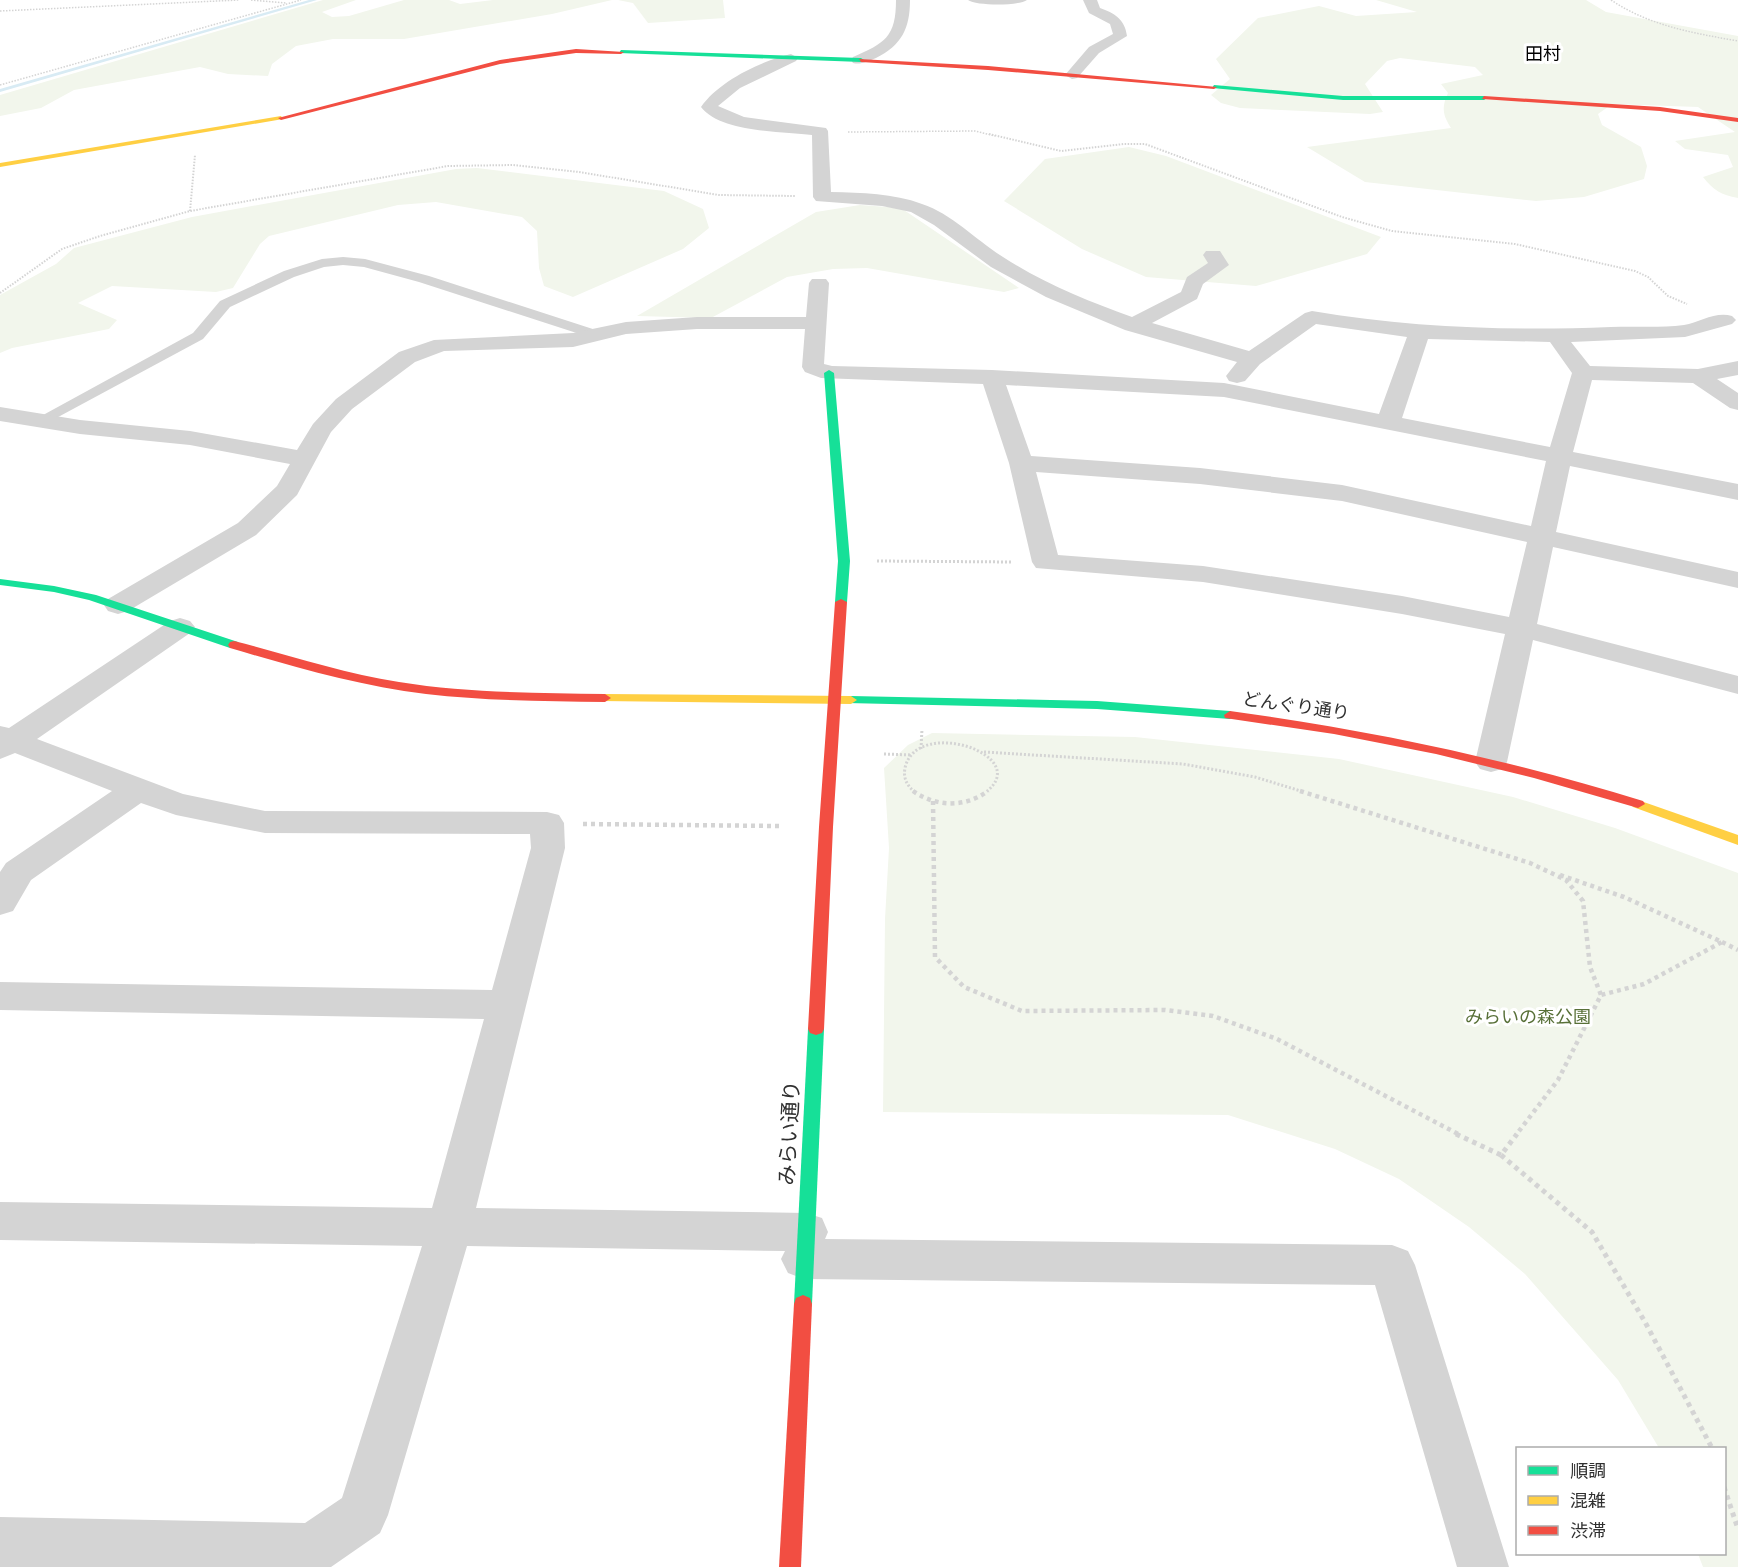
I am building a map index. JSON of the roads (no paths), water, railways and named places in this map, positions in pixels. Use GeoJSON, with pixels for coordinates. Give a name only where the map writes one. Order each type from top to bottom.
{"type":"FeatureCollection","features":[{"type":"Feature","properties":{"kind":"street"},"geometry":{"type":"LineString","coordinates":[[858,60],[894,42],[901,31],[904,15],[903,0]]}},
{"type":"Feature","properties":{"kind":"street"},"geometry":{"type":"LineString","coordinates":[[975,0],[1020,0]]}},
{"type":"Feature","properties":{"kind":"street"},"geometry":{"type":"LineString","coordinates":[[1072,75],[1094,50],[1120,36],[1120,27],[1115,20],[1094,10],[1090,0]]}},
{"type":"Feature","properties":{"kind":"street"},"geometry":{"type":"LineString","coordinates":[[0,165],[276,119],[315,111],[425,80],[552,53],[604,51],[858,60],[1343,98],[1503,98],[1660,109],[1738,120]]}},
{"type":"Feature","properties":{"kind":"street"},"geometry":{"type":"LineString","coordinates":[[791,57],[725,90],[713,99],[709,107],[714,113],[731,118],[800,127],[820,132],[822,197],[900,203],[917,208],[934,217],[978,250],[1022,278],[1066,299],[1133,325],[1252,359]]}},
{"type":"Feature","properties":{"kind":"street"},"geometry":{"type":"LineString","coordinates":[[1133,325],[1190,295],[1194,281],[1219,265],[1213,255]]}},
{"type":"Feature","properties":{"kind":"street"},"geometry":{"type":"LineString","coordinates":[[819,283],[813,367],[829,373],[992,377],[1224,390],[1738,492]]}},
{"type":"Feature","properties":{"kind":"street"},"geometry":{"type":"LineString","coordinates":[[1224,390],[1252,359],[1312,316],[1375,328],[1420,332],[1556,336],[1685,331],[1725,320]]}},
{"type":"Feature","properties":{"kind":"street"},"geometry":{"type":"LineString","coordinates":[[118,604],[208,554],[247,528],[288,490],[321,429],[344,404],[407,357],[423,350],[442,345],[573,340],[626,328],[697,323],[817,323]]}},
{"type":"Feature","properties":{"kind":"street"},"geometry":{"type":"LineString","coordinates":[[1388,423],[1420,332]]}},
{"type":"Feature","properties":{"kind":"street"},"geometry":{"type":"LineString","coordinates":[[1556,336],[1583,373]]}},
{"type":"Feature","properties":{"kind":"street"},"geometry":{"type":"LineString","coordinates":[[1583,373],[1698,376],[1738,368]]}},
{"type":"Feature","properties":{"kind":"street","name":"みらい通り"},"geometry":{"type":"LineString","coordinates":[[790,1567],[834,700],[844,561],[829,373]]}},
{"type":"Feature","properties":{"kind":"street"},"geometry":{"type":"LineString","coordinates":[[1491,762],[1560,456],[1583,373]]}},
{"type":"Feature","properties":{"kind":"street"},"geometry":{"type":"LineString","coordinates":[[1698,376],[1738,403]]}},
{"type":"Feature","properties":{"kind":"street"},"geometry":{"type":"LineString","coordinates":[[992,377],[1021,463],[1046,562],[1203,574],[1402,605],[1520,628],[1738,685]]}},
{"type":"Feature","properties":{"kind":"street"},"geometry":{"type":"LineString","coordinates":[[0,414],[190,438],[305,459]]}},
{"type":"Feature","properties":{"kind":"street"},"geometry":{"type":"LineString","coordinates":[[1021,463],[1200,476],[1342,493],[1738,580]]}},
{"type":"Feature","properties":{"kind":"street","name":"どんぐり通り"},"geometry":{"type":"LineString","coordinates":[[0,582],[61,590],[118,604],[180,627],[331,671],[429,690],[566,698],[1100,705],[1227,714],[1367,734],[1491,762],[1652,809],[1738,840]]}},
{"type":"Feature","properties":{"kind":"street"},"geometry":{"type":"LineString","coordinates":[[4,742],[180,627]]}},
{"type":"Feature","properties":{"kind":"street"},"geometry":{"type":"LineString","coordinates":[[0,1543],[312,1549],[362,1515],[437,1274],[548,848],[547,823],[265,822],[176,804],[4,742]]}},
{"type":"Feature","properties":{"kind":"street"},"geometry":{"type":"LineString","coordinates":[[0,902],[18,873],[136,790]]}},
{"type":"Feature","properties":{"kind":"street"},"geometry":{"type":"LineString","coordinates":[[0,996],[507,1005]]}},
{"type":"Feature","properties":{"kind":"street"},"geometry":{"type":"LineString","coordinates":[[0,1221],[449,1227],[805,1246],[1392,1265],[1483,1567]]}},
{"type":"Feature","properties":{"kind":"lane"},"geometry":{"type":"LineString","coordinates":[[42,420],[198,336],[225,304],[289,274],[322,263],[343,261],[365,263],[404,273],[597,334]]}},
{"type":"Feature","properties":{"kind":"district","name":"田村"},"geometry":{"type":"Point","coordinates":[1543,54]}},
{"type":"Feature","properties":{"kind":"park label","name":"みらいの森公園"},"geometry":{"type":"Point","coordinates":[1528,1017]}}]}
